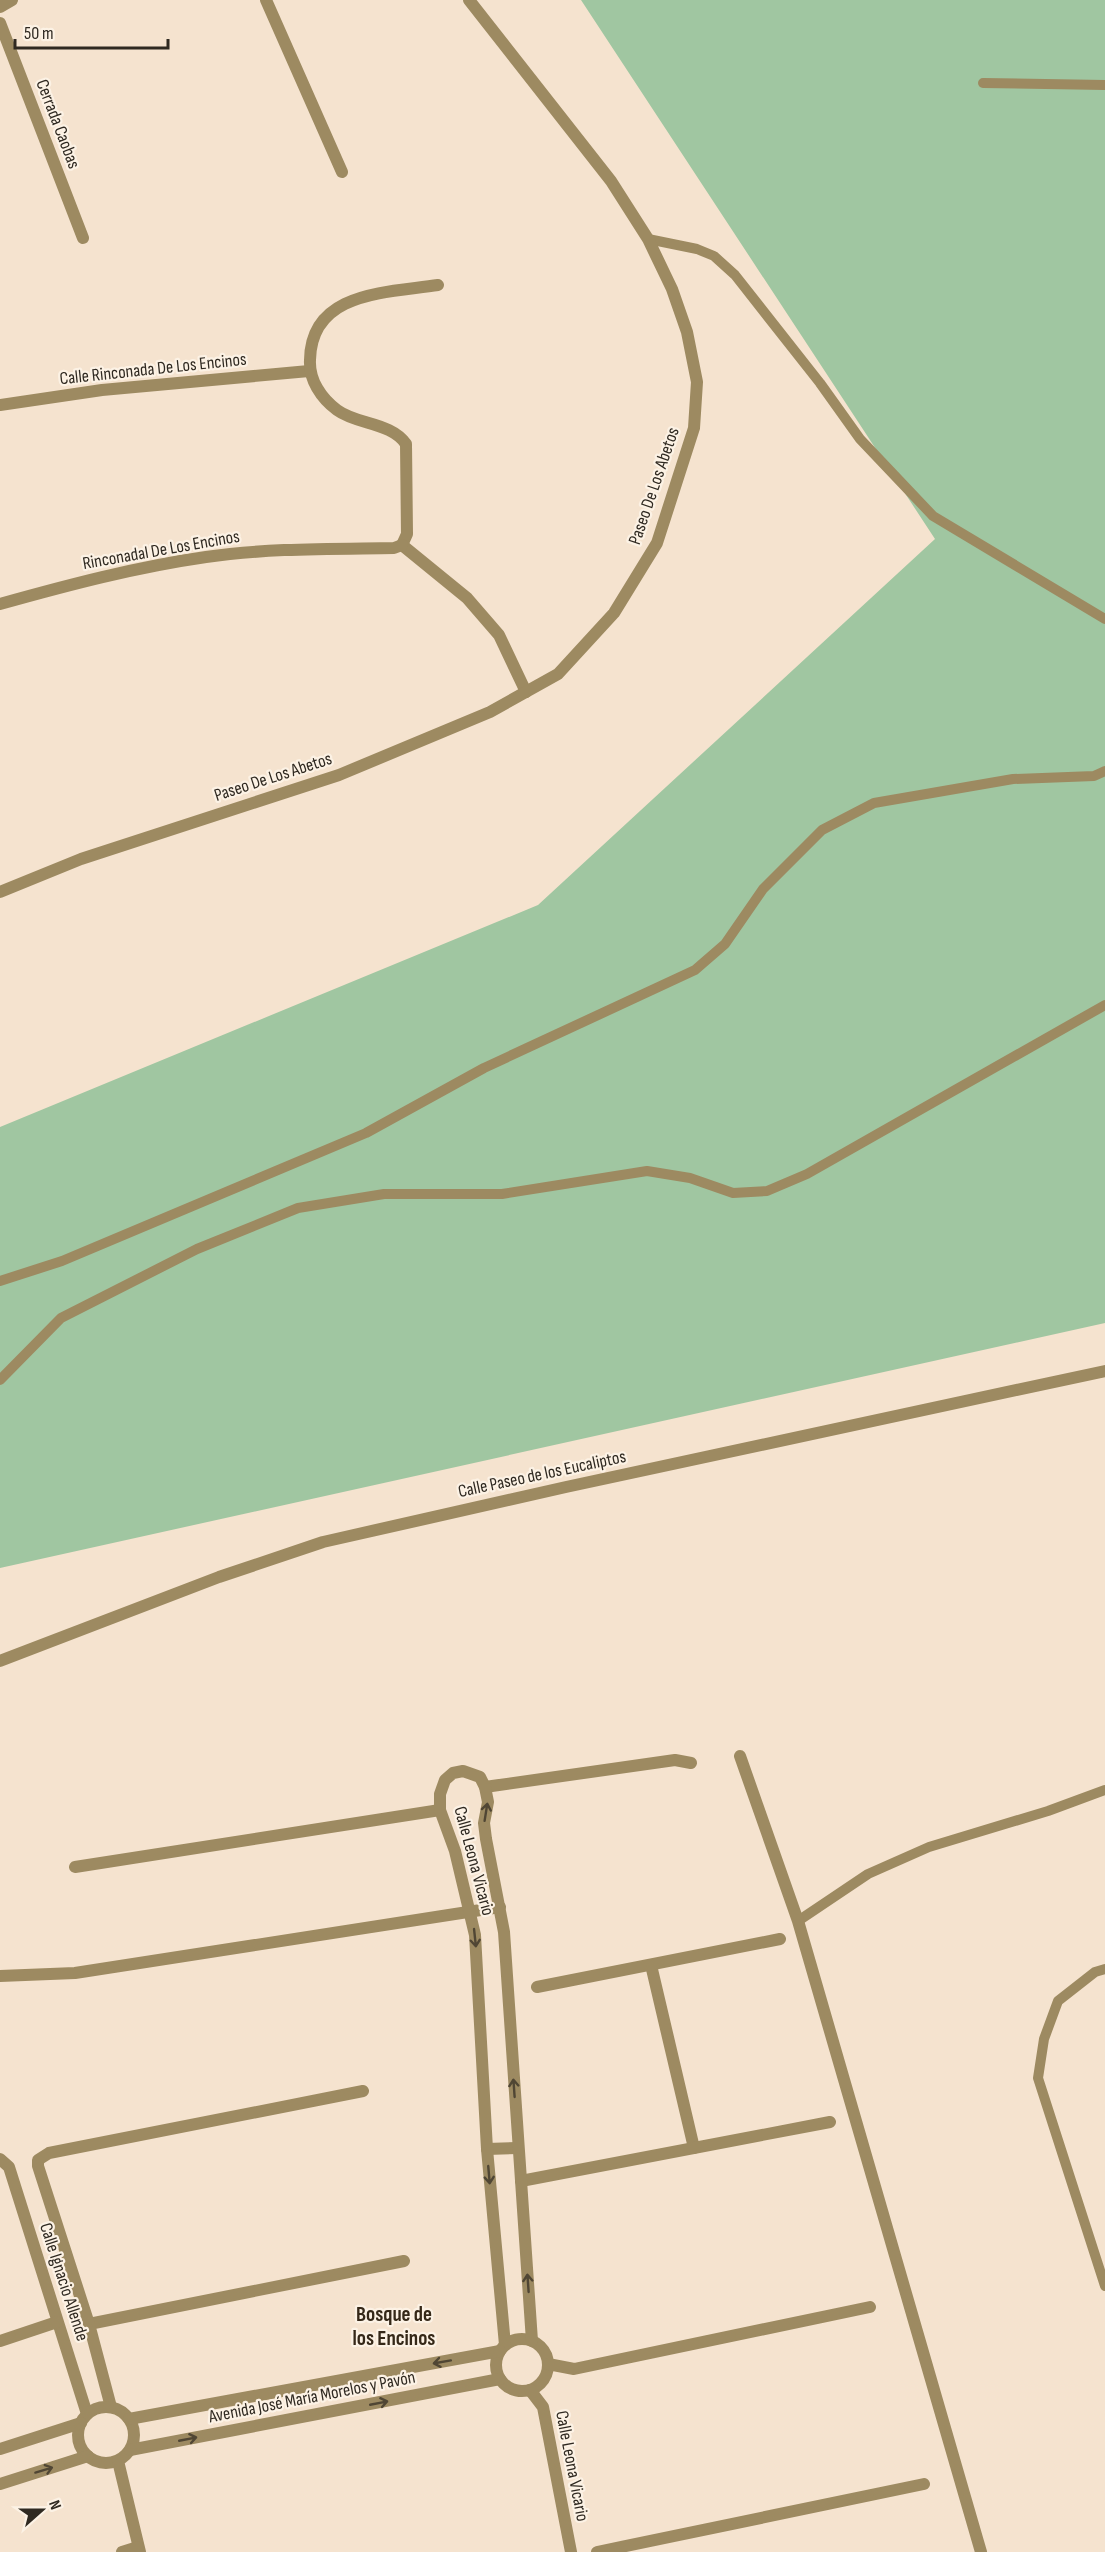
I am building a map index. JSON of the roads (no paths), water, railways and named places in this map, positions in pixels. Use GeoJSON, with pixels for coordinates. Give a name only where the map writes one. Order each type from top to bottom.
{"type":"FeatureCollection","features":[{"type":"Feature","properties":{"kind":"street"},"geometry":{"type":"LineString","coordinates":[[0,7],[12,0]]}},
{"type":"Feature","properties":{"kind":"street"},"geometry":{"type":"LineString","coordinates":[[266,0],[342,172]]}},
{"type":"Feature","properties":{"kind":"street","name":"Paseo De Los Abetos"},"geometry":{"type":"LineString","coordinates":[[0,892],[81,859],[339,775],[490,712],[558,674],[614,613],[657,543],[694,428],[697,382],[687,332],[672,289],[648,239],[611,181],[469,0]]}},
{"type":"Feature","properties":{"kind":"street","name":"Cerrada Caobas"},"geometry":{"type":"LineString","coordinates":[[0,23],[83,238]]}},
{"type":"Feature","properties":{"kind":"street"},"geometry":{"type":"LineString","coordinates":[[438,285],[356,298],[331,310],[315,330],[310,348],[309,371],[320,393],[338,411],[402,437],[406,444],[407,534],[402,545],[467,598],[500,634],[526,692]]}},
{"type":"Feature","properties":{"kind":"street","name":"Calle Rinconada De Los Encinos"},"geometry":{"type":"LineString","coordinates":[[0,405],[102,390],[309,371]]}},
{"type":"Feature","properties":{"kind":"street","name":"RinconadaI De Los Encinos"},"geometry":{"type":"LineString","coordinates":[[0,604],[110,574],[207,557],[291,550],[394,548],[402,545]]}},
{"type":"Feature","properties":{"kind":"street","name":"Calle Paseo de los Eucaliptos"},"geometry":{"type":"LineString","coordinates":[[0,1661],[219,1577],[323,1542],[578,1484],[1104,1373]]}},
{"type":"Feature","properties":{"kind":"street"},"geometry":{"type":"LineString","coordinates":[[740,1756],[798,1921],[981,2552]]}},
{"type":"Feature","properties":{"kind":"street"},"geometry":{"type":"LineString","coordinates":[[485,1787],[675,1760],[691,1763]]}},
{"type":"Feature","properties":{"kind":"street","name":"Calle Leona Vicario"},"geometry":{"type":"LineString","coordinates":[[502,2348],[487,2149],[475,1935],[455,1851],[440,1810],[440,1794],[445,1780],[453,1773],[463,1771],[473,1773],[480,1778],[485,1787],[488,1802],[484,1823],[486,1839],[504,1932],[532,2341]]}},
{"type":"Feature","properties":{"kind":"street"},"geometry":{"type":"LineString","coordinates":[[75,1867],[440,1810]]}},
{"type":"Feature","properties":{"kind":"street"},"geometry":{"type":"LineString","coordinates":[[0,1976],[75,1973],[500,1907]]}},
{"type":"Feature","properties":{"kind":"street"},"geometry":{"type":"LineString","coordinates":[[537,1987],[780,1939]]}},
{"type":"Feature","properties":{"kind":"street"},"geometry":{"type":"LineString","coordinates":[[651,1965],[694,2148]]}},
{"type":"Feature","properties":{"kind":"street","name":"Calle Ignacio Allende"},"geometry":{"type":"LineString","coordinates":[[111,2407],[89,2324],[38,2160],[49,2153],[363,2091]]}},
{"type":"Feature","properties":{"kind":"street"},"geometry":{"type":"LineString","coordinates":[[521,2181],[830,2122]]}},
{"type":"Feature","properties":{"kind":"street"},"geometry":{"type":"LineString","coordinates":[[487,2149],[518,2148]]}},
{"type":"Feature","properties":{"kind":"street","name":"Calle Ignacio Allende"},"geometry":{"type":"LineString","coordinates":[[2,2160],[9,2167],[84,2418]]}},
{"type":"Feature","properties":{"kind":"street"},"geometry":{"type":"LineString","coordinates":[[89,2324],[404,2261]]}},
{"type":"Feature","properties":{"kind":"street"},"geometry":{"type":"LineString","coordinates":[[548,2364],[574,2369],[870,2307]]}},
{"type":"Feature","properties":{"kind":"street"},"geometry":{"type":"LineString","coordinates":[[0,2342],[57,2322]]}},
{"type":"Feature","properties":{"kind":"street"},"geometry":{"type":"LineString","coordinates":[[523,2339],[532,2341],[543,2350],[548,2364],[544,2380],[530,2390],[519,2391],[508,2387],[500,2379],[496,2370],[496,2360],[502,2348],[523,2339]]}},
{"type":"Feature","properties":{"kind":"street","name":"Avenida José María Morelos y Pavón"},"geometry":{"type":"LineString","coordinates":[[129,2419],[502,2348]]}},
{"type":"Feature","properties":{"kind":"street","name":"Avenida José María Morelos y Pavón"},"geometry":{"type":"LineString","coordinates":[[130,2450],[500,2379]]}},
{"type":"Feature","properties":{"kind":"street","name":"Calle Leona Vicario"},"geometry":{"type":"LineString","coordinates":[[530,2390],[543,2407],[571,2552]]}},
{"type":"Feature","properties":{"kind":"street"},"geometry":{"type":"LineString","coordinates":[[0,2449],[84,2418],[98,2408],[111,2407],[121,2411],[129,2419],[134,2435],[130,2450],[118,2461],[102,2463],[88,2456],[80,2446],[78,2434],[84,2418]]}},
{"type":"Feature","properties":{"kind":"street"},"geometry":{"type":"LineString","coordinates":[[0,2484],[88,2456]]}},
{"type":"Feature","properties":{"kind":"street"},"geometry":{"type":"LineString","coordinates":[[118,2461],[139,2549],[122,2552]]}},
{"type":"Feature","properties":{"kind":"street"},"geometry":{"type":"LineString","coordinates":[[597,2552],[924,2484]]}},
{"type":"Feature","properties":{"kind":"lane"},"geometry":{"type":"LineString","coordinates":[[984,83],[1105,85]]}},
{"type":"Feature","properties":{"kind":"lane"},"geometry":{"type":"LineString","coordinates":[[648,239],[697,249],[714,256],[735,275],[820,383],[860,439],[933,516],[1105,619]]}},
{"type":"Feature","properties":{"kind":"lane"},"geometry":{"type":"LineString","coordinates":[[0,1281],[62,1261],[366,1133],[484,1068],[695,970],[725,944],[763,889],[822,830],[874,803],[1013,779],[1094,776],[1105,771]]}},
{"type":"Feature","properties":{"kind":"lane"},"geometry":{"type":"LineString","coordinates":[[0,1380],[61,1318],[197,1249],[298,1208],[384,1194],[502,1194],[647,1171],[690,1178],[733,1193],[766,1191],[807,1174],[1105,1005]]}},
{"type":"Feature","properties":{"kind":"lane"},"geometry":{"type":"LineString","coordinates":[[798,1921],[868,1874],[929,1847],[1048,1811],[1105,1790]]}},
{"type":"Feature","properties":{"kind":"lane"},"geometry":{"type":"LineString","coordinates":[[1105,1969],[1095,1972],[1058,2001],[1044,2039],[1038,2078],[1105,2286]]}},
{"type":"Feature","properties":{"kind":"district","name":"Bosque de los Encinos"},"geometry":{"type":"Point","coordinates":[394,2326]}}]}
